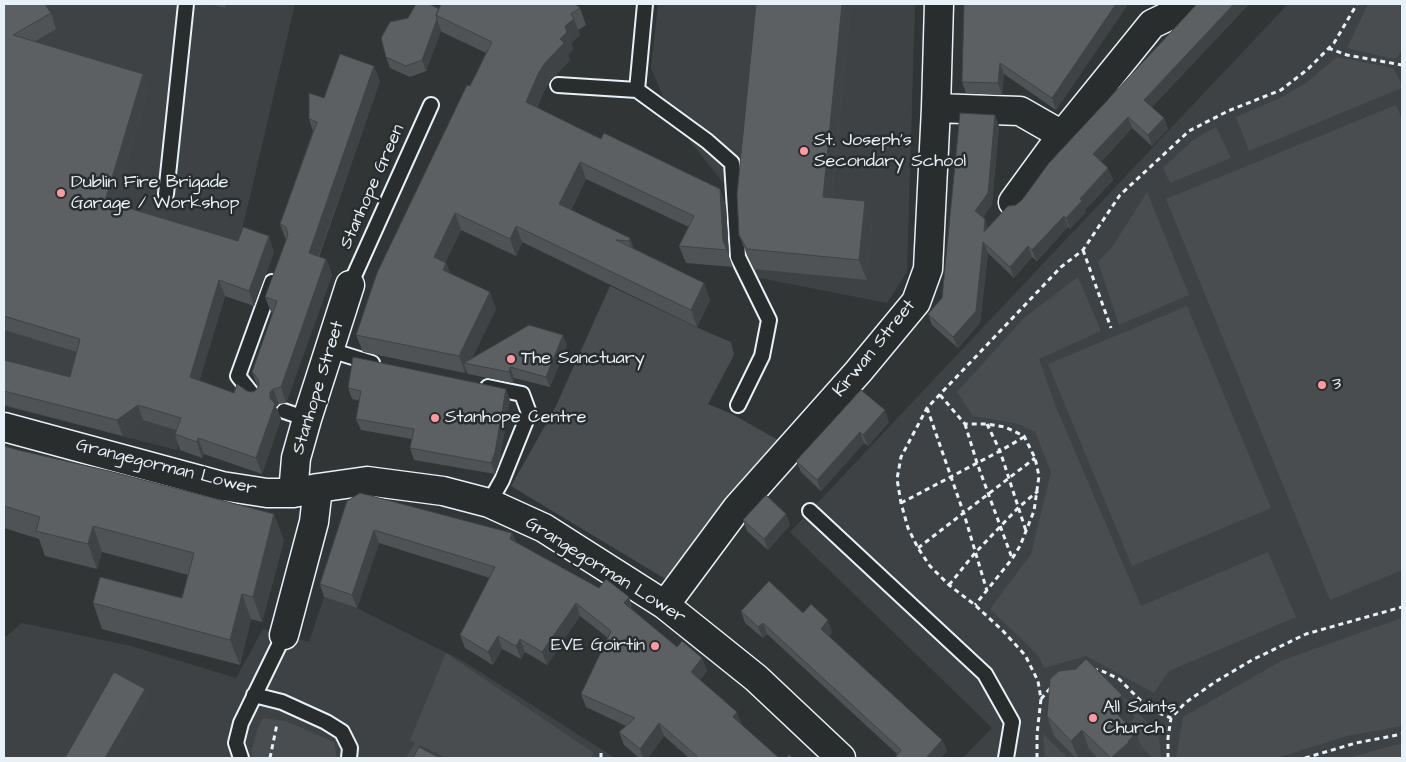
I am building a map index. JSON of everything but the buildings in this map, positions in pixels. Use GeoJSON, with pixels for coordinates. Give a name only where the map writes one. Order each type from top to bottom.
{"type":"FeatureCollection","features":[{"type":"Feature","properties":{"kind":"street","name":"Kirwan Street"},"geometry":{"type":"LineString","coordinates":[[665,605],[737,508],[858,372],[916,302],[928,269],[939,4]]}},
{"type":"Feature","properties":{"kind":"street"},"geometry":{"type":"LineString","coordinates":[[1013,202],[1152,14],[1175,13],[1184,4]]}},
{"type":"Feature","properties":{"kind":"street"},"geometry":{"type":"LineString","coordinates":[[936,108],[1020,110],[1062,135]]}},
{"type":"Feature","properties":{"kind":"street","name":"Stanhope Street"},"geometry":{"type":"LineString","coordinates":[[284,635],[314,522],[296,458],[295,415],[330,350],[350,285]]}},
{"type":"Feature","properties":{"kind":"street","name":"Grangegorman Lower"},"geometry":{"type":"LineString","coordinates":[[4,427],[222,486],[266,493],[306,490],[367,481],[443,491],[489,503],[544,528],[665,605],[756,678],[841,758]]}},
{"type":"Feature","properties":{"kind":"lane"},"geometry":{"type":"LineString","coordinates":[[166,194],[186,4]]}},
{"type":"Feature","properties":{"kind":"lane"},"geometry":{"type":"LineString","coordinates":[[637,90],[645,4]]}},
{"type":"Feature","properties":{"kind":"lane"},"geometry":{"type":"LineString","coordinates":[[558,86],[637,90],[706,141],[732,163],[738,257],[768,320],[762,356],[738,405]]}},
{"type":"Feature","properties":{"kind":"lane","name":"Stanhope Green"},"geometry":{"type":"LineString","coordinates":[[350,285],[431,105]]}},
{"type":"Feature","properties":{"kind":"lane"},"geometry":{"type":"LineString","coordinates":[[256,399],[238,376],[278,266]]}},
{"type":"Feature","properties":{"kind":"lane"},"geometry":{"type":"LineString","coordinates":[[330,350],[360,360],[388,366]]}},
{"type":"Feature","properties":{"kind":"lane"},"geometry":{"type":"LineString","coordinates":[[474,384],[522,394],[529,414],[502,480],[489,503]]}},
{"type":"Feature","properties":{"kind":"lane"},"geometry":{"type":"LineString","coordinates":[[810,511],[985,674],[1012,722],[1006,758]]}},
{"type":"Feature","properties":{"kind":"lane"},"geometry":{"type":"LineString","coordinates":[[241,758],[236,743],[241,723],[284,635]]}},
{"type":"Feature","properties":{"kind":"lane"},"geometry":{"type":"LineString","coordinates":[[254,695],[282,702],[326,722],[342,732],[350,748],[349,758]]}},
{"type":"Feature","properties":{"kind":"path"},"geometry":{"type":"LineString","coordinates":[[1037,758],[1037,734],[1041,699],[1038,681],[1025,656],[975,605],[949,585],[930,566],[918,548],[908,528],[901,503],[897,479],[901,457],[927,408],[1061,267],[1083,250],[1120,196],[1188,131],[1228,111],[1281,90],[1308,69],[1334,43],[1357,4]]}},
{"type":"Feature","properties":{"kind":"path"},"geometry":{"type":"LineString","coordinates":[[1328,48],[1347,56],[1402,65]]}},
{"type":"Feature","properties":{"kind":"path"},"geometry":{"type":"LineString","coordinates":[[1083,250],[1111,328]]}},
{"type":"Feature","properties":{"kind":"path"},"geometry":{"type":"LineString","coordinates":[[940,395],[965,424],[988,496],[1012,559]]}},
{"type":"Feature","properties":{"kind":"path"},"geometry":{"type":"LineString","coordinates":[[927,408],[964,514],[988,592]]}},
{"type":"Feature","properties":{"kind":"path"},"geometry":{"type":"LineString","coordinates":[[965,424],[987,424],[1005,427],[1024,436],[1036,458],[1039,476],[1034,511],[1026,531],[1012,559],[988,592],[975,605]]}},
{"type":"Feature","properties":{"kind":"path"},"geometry":{"type":"LineString","coordinates":[[987,424],[1000,451],[1026,531]]}},
{"type":"Feature","properties":{"kind":"path"},"geometry":{"type":"LineString","coordinates":[[901,503],[1000,451],[1024,436]]}},
{"type":"Feature","properties":{"kind":"path"},"geometry":{"type":"LineString","coordinates":[[918,548],[1036,458]]}},
{"type":"Feature","properties":{"kind":"path"},"geometry":{"type":"LineString","coordinates":[[949,585],[975,553],[1019,507],[1038,491]]}},
{"type":"Feature","properties":{"kind":"path"},"geometry":{"type":"LineString","coordinates":[[1168,758],[1171,718],[1185,703],[1215,682],[1252,660],[1306,634],[1402,607]]}},
{"type":"Feature","properties":{"kind":"path"},"geometry":{"type":"LineString","coordinates":[[1085,670],[1100,670],[1120,679],[1149,709],[1171,718]]}},
{"type":"Feature","properties":{"kind":"path"},"geometry":{"type":"LineString","coordinates":[[1041,699],[1056,680]]}},
{"type":"Feature","properties":{"kind":"path"},"geometry":{"type":"LineString","coordinates":[[1305,758],[1356,743],[1402,734]]}},
{"type":"Feature","properties":{"kind":"path"},"geometry":{"type":"LineString","coordinates":[[601,753],[601,758]]}},
{"type":"Feature","properties":{"kind":"shaded area"},"geometry":{"type":"Polygon","coordinates":[[[4,4],[295,4],[244,222],[177,450],[4,406],[4,4]]]}},
{"type":"Feature","properties":{"kind":"shaded area","name":"St. Joseph’s Secondary School"},"geometry":{"type":"Polygon","coordinates":[[[658,4],[915,4],[907,272],[887,303],[735,273],[724,184],[672,118],[651,68],[658,4]]]}},
{"type":"Feature","properties":{"kind":"shaded area"},"geometry":{"type":"Polygon","coordinates":[[[1288,4],[1402,4],[1402,758],[963,758],[992,728],[790,532],[1288,4]]]}},
{"type":"Feature","properties":{"kind":"shaded area"},"geometry":{"type":"Polygon","coordinates":[[[1368,4],[1402,4],[1402,49],[1397,58],[1389,58],[1347,48],[1368,4]]]}},
{"type":"Feature","properties":{"kind":"shaded area"},"geometry":{"type":"Polygon","coordinates":[[[1337,57],[1393,68],[1402,84],[1402,88],[1249,151],[1236,117],[1280,98],[1306,83],[1337,57]]]}},
{"type":"Feature","properties":{"kind":"shaded area","name":"3"},"geometry":{"type":"Polygon","coordinates":[[[1396,105],[1402,119],[1402,570],[1330,600],[1166,199],[1396,105]]]}},
{"type":"Feature","properties":{"kind":"shaded area"},"geometry":{"type":"Polygon","coordinates":[[[1216,127],[1231,158],[1170,183],[1163,168],[1192,141],[1216,127]]]}},
{"type":"Feature","properties":{"kind":"shaded area"},"geometry":{"type":"Polygon","coordinates":[[[1147,192],[1189,295],[1119,325],[1098,262],[1113,246],[1147,192]]]}},
{"type":"Feature","properties":{"kind":"shaded area"},"geometry":{"type":"Polygon","coordinates":[[[1078,277],[1101,331],[1039,359],[1056,407],[1141,606],[1268,552],[1296,617],[1169,671],[1154,693],[1086,656],[1044,668],[1038,655],[990,609],[1031,554],[1051,472],[1035,432],[1018,424],[973,416],[957,392],[1025,317],[1078,277]]]}},
{"type":"Feature","properties":{"kind":"shaded area"},"geometry":{"type":"Polygon","coordinates":[[[610,286],[731,342],[734,355],[708,404],[732,414],[778,440],[667,580],[511,486],[555,408],[610,286]]]}},
{"type":"Feature","properties":{"kind":"shaded area"},"geometry":{"type":"Polygon","coordinates":[[[1187,306],[1271,508],[1132,566],[1048,364],[1187,306]]]}},
{"type":"Feature","properties":{"kind":"shaded area"},"geometry":{"type":"Polygon","coordinates":[[[324,597],[357,608],[463,661],[615,758],[4,758],[4,638],[22,623],[131,646],[236,678],[263,629],[309,642],[324,597]]]}},
{"type":"Feature","properties":{"kind":"shaded area"},"geometry":{"type":"Polygon","coordinates":[[[1402,618],[1402,726],[1347,736],[1277,758],[1176,758],[1183,717],[1283,660],[1402,618]]]}},
{"type":"Feature","properties":{"kind":"shaded area"},"geometry":{"type":"Polygon","coordinates":[[[446,653],[594,753],[591,758],[446,758],[420,745],[413,758],[406,758],[415,743],[410,740],[446,653]]]}},
{"type":"Feature","properties":{"kind":"shaded area"},"geometry":{"type":"Polygon","coordinates":[[[1104,676],[1159,735],[1161,758],[1153,758],[1123,729],[1135,717],[1099,680],[1104,676]]]}},
{"type":"Feature","properties":{"kind":"shaded area"},"geometry":{"type":"Polygon","coordinates":[[[263,718],[286,721],[334,742],[337,758],[254,758],[251,752],[258,727],[263,718]]]}},
{"type":"Feature","properties":{"kind":"shaded area"},"geometry":{"type":"Polygon","coordinates":[[[1043,734],[1068,758],[1045,758],[1043,734]]]}},
{"type":"Feature","properties":{"kind":"shaded area"},"geometry":{"type":"Polygon","coordinates":[[[1402,744],[1402,758],[1349,758],[1394,745],[1402,744]]]}},
{"type":"Feature","properties":{"kind":"place","name":"St. Joseph’s Secondary School"},"geometry":{"type":"Point","coordinates":[804,151]}},
{"type":"Feature","properties":{"kind":"place","name":"Dublin Fire Brigade Garage / Workshop"},"geometry":{"type":"Point","coordinates":[61,193]}},
{"type":"Feature","properties":{"kind":"place","name":"The Sanctuary"},"geometry":{"type":"Point","coordinates":[511,359]}},
{"type":"Feature","properties":{"kind":"place","name":"3"},"geometry":{"type":"Point","coordinates":[1322,385]}},
{"type":"Feature","properties":{"kind":"place","name":"Stanhope Centre"},"geometry":{"type":"Point","coordinates":[435,418]}},
{"type":"Feature","properties":{"kind":"place","name":"EVE Goirtín"},"geometry":{"type":"Point","coordinates":[655,646]}},
{"type":"Feature","properties":{"kind":"place","name":"All Saints Church"},"geometry":{"type":"Point","coordinates":[1093,718]}}]}
